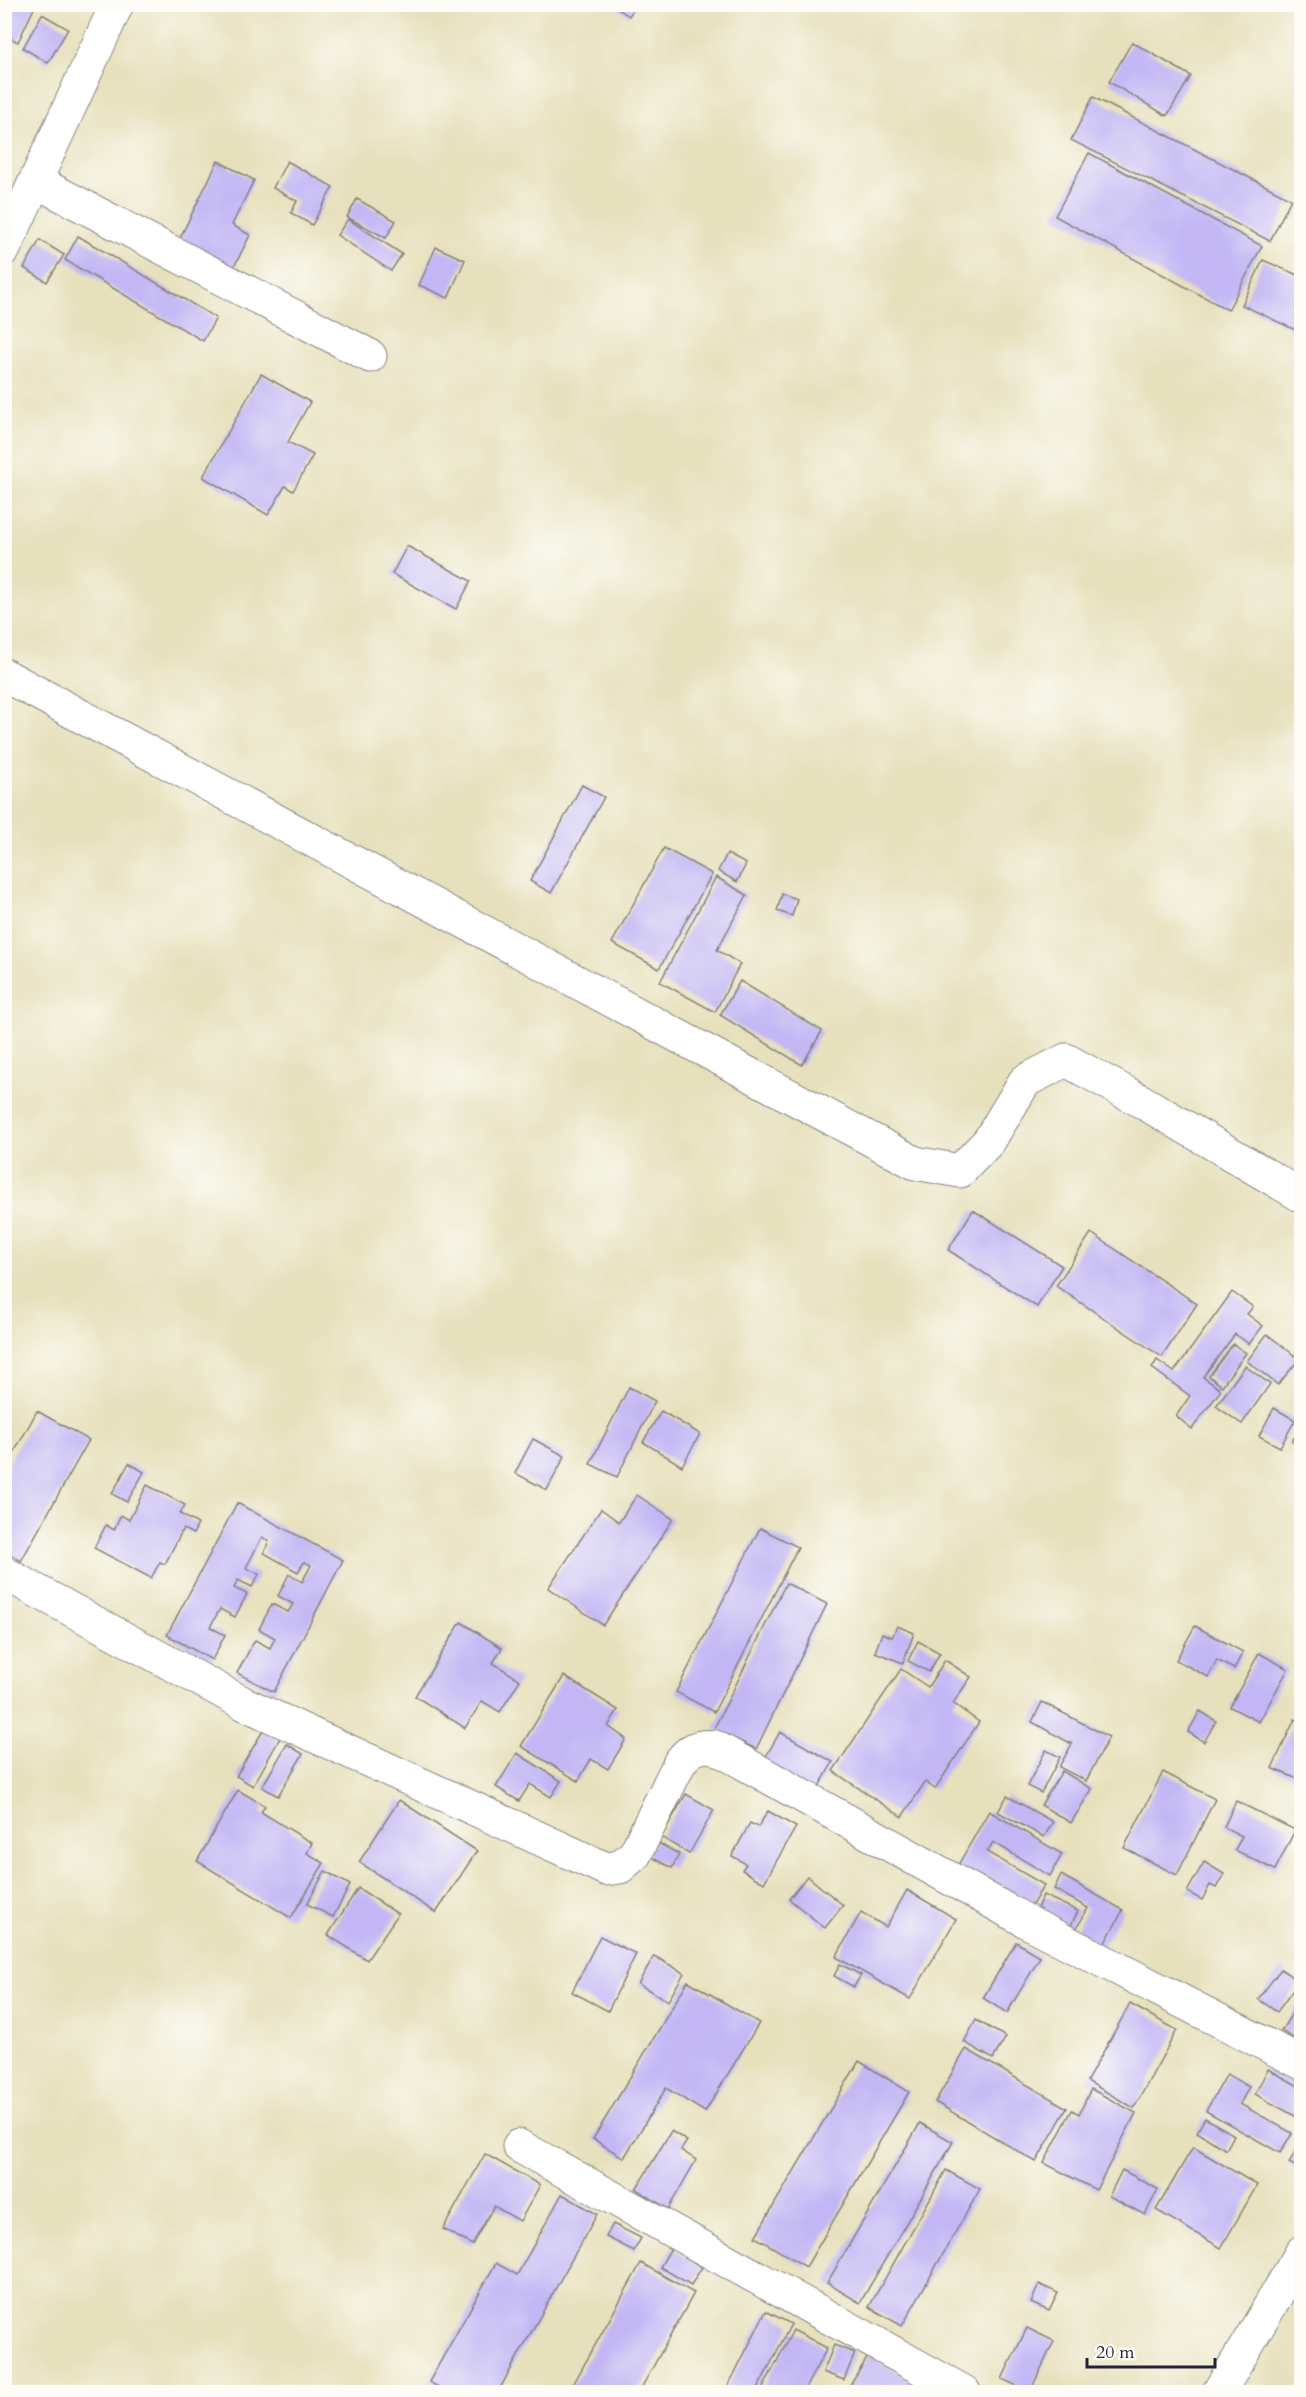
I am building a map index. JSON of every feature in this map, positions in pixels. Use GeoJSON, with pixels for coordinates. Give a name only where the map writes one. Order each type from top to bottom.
{"type":"FeatureCollection","features":[{"type":"Feature","properties":{"kind":"street"},"geometry":{"type":"LineString","coordinates":[[4,249],[37,182],[117,4]]}},
{"type":"Feature","properties":{"kind":"street"},"geometry":{"type":"LineString","coordinates":[[37,182],[370,356]]}},
{"type":"Feature","properties":{"kind":"street"},"geometry":{"type":"LineString","coordinates":[[4,675],[915,1163],[960,1171],[989,1141],[1025,1081],[1065,1060],[1141,1101],[1302,1196]]}},
{"type":"Feature","properties":{"kind":"street"},"geometry":{"type":"LineString","coordinates":[[4,1573],[243,1703],[606,1869],[620,1867],[634,1854],[680,1762],[688,1752],[702,1745],[715,1747],[1035,1926],[1302,2063]]}},
{"type":"Feature","properties":{"kind":"street"},"geometry":{"type":"LineString","coordinates":[[519,2146],[964,2392]]}},
{"type":"Feature","properties":{"kind":"street"},"geometry":{"type":"LineString","coordinates":[[1219,2392],[1291,2296],[1302,2252]]}},
{"type":"Feature","properties":{"kind":"building"},"geometry":{"type":"Polygon","coordinates":[[[4,4],[36,4],[18,42],[4,35],[4,4]]]}},
{"type":"Feature","properties":{"kind":"building"},"geometry":{"type":"Polygon","coordinates":[[[611,4],[637,4],[629,16],[611,4]]]}},
{"type":"Feature","properties":{"kind":"building"},"geometry":{"type":"Polygon","coordinates":[[[42,14],[68,29],[48,63],[23,48],[42,14]]]}},
{"type":"Feature","properties":{"kind":"building"},"geometry":{"type":"Polygon","coordinates":[[[1132,42],[1191,76],[1167,116],[1109,82],[1132,42]]]}},
{"type":"Feature","properties":{"kind":"building"},"geometry":{"type":"Polygon","coordinates":[[[1093,97],[1291,199],[1270,241],[1071,140],[1093,97]]]}},
{"type":"Feature","properties":{"kind":"building"},"geometry":{"type":"Polygon","coordinates":[[[1089,153],[1262,246],[1228,310],[1055,216],[1089,153]]]}},
{"type":"Feature","properties":{"kind":"building"},"geometry":{"type":"Polygon","coordinates":[[[218,161],[254,180],[232,225],[250,235],[232,271],[177,244],[218,161]]]}},
{"type":"Feature","properties":{"kind":"building"},"geometry":{"type":"Polygon","coordinates":[[[287,161],[333,187],[312,225],[291,213],[297,201],[273,188],[287,161]]]}},
{"type":"Feature","properties":{"kind":"building"},"geometry":{"type":"Polygon","coordinates":[[[357,199],[396,221],[386,238],[347,217],[357,199]]]}},
{"type":"Feature","properties":{"kind":"building"},"geometry":{"type":"Polygon","coordinates":[[[348,219],[402,254],[391,271],[337,235],[348,219]]]}},
{"type":"Feature","properties":{"kind":"building"},"geometry":{"type":"Polygon","coordinates":[[[78,236],[216,318],[203,341],[65,260],[78,236]]]}},
{"type":"Feature","properties":{"kind":"building"},"geometry":{"type":"Polygon","coordinates":[[[40,240],[64,255],[47,282],[24,268],[40,240]]]}},
{"type":"Feature","properties":{"kind":"building"},"geometry":{"type":"Polygon","coordinates":[[[436,247],[465,260],[448,298],[419,285],[436,247]]]}},
{"type":"Feature","properties":{"kind":"building"},"geometry":{"type":"Polygon","coordinates":[[[1263,260],[1302,277],[1302,333],[1242,305],[1263,260]]]}},
{"type":"Feature","properties":{"kind":"building"},"geometry":{"type":"Polygon","coordinates":[[[261,374],[310,402],[288,442],[313,455],[293,491],[285,486],[268,515],[203,477],[261,374]]]}},
{"type":"Feature","properties":{"kind":"building"},"geometry":{"type":"Polygon","coordinates":[[[407,546],[471,581],[456,609],[392,574],[407,546]]]}},
{"type":"Feature","properties":{"kind":"building"},"geometry":{"type":"Polygon","coordinates":[[[582,785],[604,797],[551,893],[530,881],[582,785]]]}},
{"type":"Feature","properties":{"kind":"building"},"geometry":{"type":"Polygon","coordinates":[[[664,848],[712,874],[659,969],[612,943],[664,848]]]}},
{"type":"Feature","properties":{"kind":"building"},"geometry":{"type":"Polygon","coordinates":[[[727,854],[746,864],[737,882],[718,871],[727,854]]]}},
{"type":"Feature","properties":{"kind":"building"},"geometry":{"type":"Polygon","coordinates":[[[716,877],[747,895],[717,950],[740,964],[715,1012],[660,982],[716,877]]]}},
{"type":"Feature","properties":{"kind":"building"},"geometry":{"type":"Polygon","coordinates":[[[782,894],[797,899],[792,916],[777,911],[782,894]]]}},
{"type":"Feature","properties":{"kind":"building"},"geometry":{"type":"Polygon","coordinates":[[[740,981],[822,1031],[802,1065],[720,1015],[740,981]]]}},
{"type":"Feature","properties":{"kind":"building"},"geometry":{"type":"Polygon","coordinates":[[[973,1210],[1062,1266],[1037,1307],[948,1250],[973,1210]]]}},
{"type":"Feature","properties":{"kind":"building"},"geometry":{"type":"Polygon","coordinates":[[[1091,1233],[1197,1304],[1162,1357],[1056,1286],[1091,1233]]]}},
{"type":"Feature","properties":{"kind":"building"},"geometry":{"type":"Polygon","coordinates":[[[1232,1292],[1253,1307],[1247,1314],[1263,1326],[1249,1344],[1235,1334],[1203,1377],[1221,1390],[1192,1429],[1176,1416],[1190,1396],[1152,1368],[1157,1360],[1174,1372],[1232,1292]]]}},
{"type":"Feature","properties":{"kind":"building"},"geometry":{"type":"Polygon","coordinates":[[[1267,1334],[1299,1359],[1278,1385],[1247,1361],[1267,1334]]]}},
{"type":"Feature","properties":{"kind":"building"},"geometry":{"type":"Polygon","coordinates":[[[1233,1344],[1246,1353],[1222,1386],[1209,1376],[1233,1344]]]}},
{"type":"Feature","properties":{"kind":"building"},"geometry":{"type":"Polygon","coordinates":[[[1245,1366],[1270,1384],[1242,1424],[1216,1406],[1245,1366]]]}},
{"type":"Feature","properties":{"kind":"building"},"geometry":{"type":"Polygon","coordinates":[[[629,1387],[655,1401],[617,1477],[590,1464],[629,1387]]]}},
{"type":"Feature","properties":{"kind":"building"},"geometry":{"type":"Polygon","coordinates":[[[1274,1408],[1295,1420],[1280,1447],[1259,1436],[1274,1408]]]}},
{"type":"Feature","properties":{"kind":"building"},"geometry":{"type":"Polygon","coordinates":[[[37,1411],[89,1440],[21,1561],[5,1551],[5,1469],[37,1411]]]}},
{"type":"Feature","properties":{"kind":"building"},"geometry":{"type":"Polygon","coordinates":[[[661,1411],[700,1434],[682,1466],[643,1442],[661,1411]]]}},
{"type":"Feature","properties":{"kind":"building"},"geometry":{"type":"Polygon","coordinates":[[[1302,1426],[1302,1447],[1292,1441],[1302,1426]]]}},
{"type":"Feature","properties":{"kind":"building"},"geometry":{"type":"Polygon","coordinates":[[[533,1439],[565,1456],[547,1490],[515,1473],[533,1439]]]}},
{"type":"Feature","properties":{"kind":"building"},"geometry":{"type":"Polygon","coordinates":[[[129,1463],[144,1472],[127,1502],[112,1494],[129,1463]]]}},
{"type":"Feature","properties":{"kind":"building"},"geometry":{"type":"Polygon","coordinates":[[[147,1485],[185,1505],[180,1514],[198,1524],[193,1534],[183,1529],[165,1564],[160,1562],[151,1578],[94,1548],[106,1525],[114,1530],[121,1515],[129,1520],[147,1485]]]}},
{"type":"Feature","properties":{"kind":"building"},"geometry":{"type":"Polygon","coordinates":[[[637,1495],[673,1519],[603,1625],[548,1588],[601,1509],[619,1522],[637,1495]]]}},
{"type":"Feature","properties":{"kind":"building"},"geometry":{"type":"Polygon","coordinates":[[[237,1503],[343,1560],[274,1692],[237,1673],[255,1640],[270,1648],[275,1638],[259,1629],[272,1604],[288,1612],[293,1604],[278,1596],[289,1574],[302,1582],[311,1565],[304,1562],[298,1572],[264,1553],[269,1541],[262,1537],[246,1568],[259,1574],[252,1587],[238,1580],[234,1588],[247,1594],[235,1617],[220,1609],[210,1627],[225,1635],[212,1660],[167,1635],[237,1503]]]}},
{"type":"Feature","properties":{"kind":"building"},"geometry":{"type":"Polygon","coordinates":[[[760,1528],[798,1547],[714,1712],[676,1692],[760,1528]]]}},
{"type":"Feature","properties":{"kind":"building"},"geometry":{"type":"Polygon","coordinates":[[[786,1583],[827,1604],[756,1749],[714,1729],[786,1583]]]}},
{"type":"Feature","properties":{"kind":"building"},"geometry":{"type":"Polygon","coordinates":[[[461,1622],[502,1648],[493,1663],[520,1680],[500,1712],[482,1701],[465,1728],[415,1696],[461,1622]]]}},
{"type":"Feature","properties":{"kind":"building"},"geometry":{"type":"Polygon","coordinates":[[[897,1626],[914,1633],[903,1663],[875,1652],[882,1633],[892,1637],[897,1626]]]}},
{"type":"Feature","properties":{"kind":"building"},"geometry":{"type":"Polygon","coordinates":[[[1195,1626],[1243,1652],[1234,1669],[1217,1660],[1208,1677],[1176,1660],[1195,1626]]]}},
{"type":"Feature","properties":{"kind":"building"},"geometry":{"type":"Polygon","coordinates":[[[918,1641],[940,1653],[929,1672],[908,1661],[918,1641]]]}},
{"type":"Feature","properties":{"kind":"building"},"geometry":{"type":"Polygon","coordinates":[[[1259,1653],[1288,1669],[1259,1722],[1230,1707],[1259,1653]]]}},
{"type":"Feature","properties":{"kind":"building"},"geometry":{"type":"Polygon","coordinates":[[[945,1660],[971,1677],[953,1703],[979,1722],[935,1789],[925,1782],[902,1817],[833,1771],[901,1669],[928,1687],[945,1660]]]}},
{"type":"Feature","properties":{"kind":"building"},"geometry":{"type":"Polygon","coordinates":[[[564,1676],[618,1710],[608,1726],[626,1739],[608,1769],[591,1759],[578,1781],[521,1746],[564,1676]]]}},
{"type":"Feature","properties":{"kind":"building"},"geometry":{"type":"Polygon","coordinates":[[[1042,1702],[1109,1737],[1086,1781],[1059,1767],[1072,1744],[1032,1722],[1042,1702]]]}},
{"type":"Feature","properties":{"kind":"building"},"geometry":{"type":"Polygon","coordinates":[[[1200,1711],[1216,1721],[1204,1742],[1188,1732],[1200,1711]]]}},
{"type":"Feature","properties":{"kind":"building"},"geometry":{"type":"Polygon","coordinates":[[[1295,1719],[1302,1722],[1302,1781],[1272,1768],[1295,1719]]]}},
{"type":"Feature","properties":{"kind":"building"},"geometry":{"type":"Polygon","coordinates":[[[264,1729],[280,1738],[253,1786],[236,1776],[264,1729]]]}},
{"type":"Feature","properties":{"kind":"building"},"geometry":{"type":"Polygon","coordinates":[[[780,1732],[833,1762],[814,1795],[761,1765],[780,1732]]]}},
{"type":"Feature","properties":{"kind":"building"},"geometry":{"type":"Polygon","coordinates":[[[287,1744],[303,1754],[278,1796],[262,1787],[287,1744]]]}},
{"type":"Feature","properties":{"kind":"building"},"geometry":{"type":"Polygon","coordinates":[[[1046,1750],[1060,1757],[1041,1793],[1027,1786],[1046,1750]]]}},
{"type":"Feature","properties":{"kind":"building"},"geometry":{"type":"Polygon","coordinates":[[[517,1753],[561,1781],[551,1797],[530,1784],[519,1801],[496,1787],[517,1753]]]}},
{"type":"Feature","properties":{"kind":"building"},"geometry":{"type":"Polygon","coordinates":[[[1062,1771],[1092,1789],[1071,1823],[1041,1805],[1062,1771]]]}},
{"type":"Feature","properties":{"kind":"building"},"geometry":{"type":"Polygon","coordinates":[[[1163,1772],[1215,1799],[1177,1875],[1124,1848],[1163,1772]]]}},
{"type":"Feature","properties":{"kind":"building"},"geometry":{"type":"Polygon","coordinates":[[[238,1790],[265,1806],[261,1812],[312,1843],[307,1853],[324,1863],[291,1918],[197,1861],[238,1790]]]}},
{"type":"Feature","properties":{"kind":"building"},"geometry":{"type":"Polygon","coordinates":[[[686,1794],[714,1810],[689,1854],[661,1837],[686,1794]]]}},
{"type":"Feature","properties":{"kind":"building"},"geometry":{"type":"Polygon","coordinates":[[[1007,1796],[1053,1822],[1044,1837],[998,1812],[1007,1796]]]}},
{"type":"Feature","properties":{"kind":"building"},"geometry":{"type":"Polygon","coordinates":[[[399,1800],[477,1851],[436,1913],[359,1862],[399,1800]]]}},
{"type":"Feature","properties":{"kind":"building"},"geometry":{"type":"Polygon","coordinates":[[[1236,1801],[1295,1830],[1275,1870],[1235,1850],[1242,1836],[1224,1827],[1236,1801]]]}},
{"type":"Feature","properties":{"kind":"building"},"geometry":{"type":"Polygon","coordinates":[[[768,1811],[796,1827],[764,1883],[742,1870],[746,1864],[732,1856],[750,1823],[758,1827],[768,1811]]]}},
{"type":"Feature","properties":{"kind":"building"},"geometry":{"type":"Polygon","coordinates":[[[989,1811],[1062,1854],[1050,1876],[993,1842],[987,1852],[1044,1885],[1029,1910],[957,1867],[989,1811]]]}},
{"type":"Feature","properties":{"kind":"building"},"geometry":{"type":"Polygon","coordinates":[[[654,1841],[679,1854],[672,1868],[647,1855],[654,1841]]]}},
{"type":"Feature","properties":{"kind":"building"},"geometry":{"type":"Polygon","coordinates":[[[1204,1862],[1224,1874],[1216,1888],[1210,1885],[1202,1900],[1187,1892],[1204,1862]]]}},
{"type":"Feature","properties":{"kind":"building"},"geometry":{"type":"Polygon","coordinates":[[[325,1871],[350,1885],[333,1917],[307,1904],[325,1871]]]}},
{"type":"Feature","properties":{"kind":"building"},"geometry":{"type":"Polygon","coordinates":[[[1061,1875],[1123,1910],[1102,1948],[1074,1933],[1088,1908],[1054,1889],[1061,1875]]]}},
{"type":"Feature","properties":{"kind":"building"},"geometry":{"type":"Polygon","coordinates":[[[807,1876],[843,1905],[825,1928],[789,1899],[807,1876]]]}},
{"type":"Feature","properties":{"kind":"building"},"geometry":{"type":"Polygon","coordinates":[[[358,1888],[398,1914],[367,1960],[328,1935],[358,1888]]]}},
{"type":"Feature","properties":{"kind":"building"},"geometry":{"type":"Polygon","coordinates":[[[907,1890],[956,1919],[910,1999],[836,1957],[861,1912],[886,1927],[907,1890]]]}},
{"type":"Feature","properties":{"kind":"building"},"geometry":{"type":"Polygon","coordinates":[[[1043,1895],[1078,1911],[1069,1929],[1035,1913],[1043,1895]]]}},
{"type":"Feature","properties":{"kind":"building"},"geometry":{"type":"Polygon","coordinates":[[[600,1936],[636,1954],[608,2011],[572,1992],[600,1936]]]}},
{"type":"Feature","properties":{"kind":"building"},"geometry":{"type":"Polygon","coordinates":[[[1016,1942],[1040,1957],[1007,2013],[983,1998],[1016,1942]]]}},
{"type":"Feature","properties":{"kind":"building"},"geometry":{"type":"Polygon","coordinates":[[[654,1956],[684,1973],[668,2001],[638,1984],[654,1956]]]}},
{"type":"Feature","properties":{"kind":"building"},"geometry":{"type":"Polygon","coordinates":[[[840,1964],[861,1975],[854,1987],[834,1976],[840,1964]]]}},
{"type":"Feature","properties":{"kind":"building"},"geometry":{"type":"Polygon","coordinates":[[[1281,1969],[1299,1982],[1277,2012],[1258,1999],[1281,1969]]]}},
{"type":"Feature","properties":{"kind":"building"},"geometry":{"type":"Polygon","coordinates":[[[688,1981],[759,2023],[705,2112],[666,2088],[624,2158],[593,2139],[688,1981]]]}},
{"type":"Feature","properties":{"kind":"building"},"geometry":{"type":"Polygon","coordinates":[[[1130,2004],[1177,2030],[1134,2108],[1087,2081],[1130,2004]]]}},
{"type":"Feature","properties":{"kind":"building"},"geometry":{"type":"Polygon","coordinates":[[[1298,2004],[1302,2006],[1302,2043],[1281,2031],[1298,2004]]]}},
{"type":"Feature","properties":{"kind":"building"},"geometry":{"type":"Polygon","coordinates":[[[976,2020],[1006,2037],[993,2059],[964,2042],[976,2020]]]}},
{"type":"Feature","properties":{"kind":"building"},"geometry":{"type":"Polygon","coordinates":[[[966,2049],[1067,2108],[1036,2162],[935,2102],[966,2049]]]}},
{"type":"Feature","properties":{"kind":"building"},"geometry":{"type":"Polygon","coordinates":[[[859,2061],[909,2092],[806,2267],[755,2237],[859,2061]]]}},
{"type":"Feature","properties":{"kind":"building"},"geometry":{"type":"Polygon","coordinates":[[[1268,2069],[1302,2088],[1302,2120],[1255,2094],[1268,2069]]]}},
{"type":"Feature","properties":{"kind":"building"},"geometry":{"type":"Polygon","coordinates":[[[1227,2074],[1249,2087],[1240,2104],[1292,2133],[1280,2153],[1206,2111],[1227,2074]]]}},
{"type":"Feature","properties":{"kind":"building"},"geometry":{"type":"Polygon","coordinates":[[[1091,2089],[1136,2113],[1096,2190],[1044,2163],[1072,2110],[1079,2114],[1091,2089]]]}},
{"type":"Feature","properties":{"kind":"building"},"geometry":{"type":"Polygon","coordinates":[[[1205,2118],[1234,2135],[1226,2150],[1197,2132],[1205,2118]]]}},
{"type":"Feature","properties":{"kind":"building"},"geometry":{"type":"Polygon","coordinates":[[[920,2123],[953,2142],[860,2303],[827,2283],[920,2123]]]}},
{"type":"Feature","properties":{"kind":"building"},"geometry":{"type":"Polygon","coordinates":[[[671,2131],[687,2141],[681,2150],[696,2160],[668,2209],[636,2189],[671,2131]]]}},
{"type":"Feature","properties":{"kind":"building"},"geometry":{"type":"Polygon","coordinates":[[[1302,2140],[1302,2170],[1289,2163],[1302,2140]]]}},
{"type":"Feature","properties":{"kind":"building"},"geometry":{"type":"Polygon","coordinates":[[[1193,2147],[1257,2185],[1221,2248],[1156,2210],[1193,2147]]]}},
{"type":"Feature","properties":{"kind":"building"},"geometry":{"type":"Polygon","coordinates":[[[485,2154],[540,2185],[520,2221],[494,2206],[472,2245],[443,2229],[485,2154]]]}},
{"type":"Feature","properties":{"kind":"building"},"geometry":{"type":"Polygon","coordinates":[[[946,2170],[980,2189],[902,2326],[869,2307],[946,2170]]]}},
{"type":"Feature","properties":{"kind":"building"},"geometry":{"type":"Polygon","coordinates":[[[1122,2170],[1158,2189],[1145,2215],[1109,2196],[1122,2170]]]}},
{"type":"Feature","properties":{"kind":"building"},"geometry":{"type":"Polygon","coordinates":[[[562,2194],[597,2214],[498,2392],[448,2392],[429,2382],[496,2263],[517,2275],[562,2194]]]}},
{"type":"Feature","properties":{"kind":"building"},"geometry":{"type":"Polygon","coordinates":[[[613,2224],[641,2238],[634,2251],[606,2237],[613,2224]]]}},
{"type":"Feature","properties":{"kind":"building"},"geometry":{"type":"Polygon","coordinates":[[[671,2248],[702,2267],[691,2285],[660,2267],[671,2248]]]}},
{"type":"Feature","properties":{"kind":"building"},"geometry":{"type":"Polygon","coordinates":[[[641,2263],[694,2293],[639,2392],[569,2392],[641,2263]]]}},
{"type":"Feature","properties":{"kind":"building"},"geometry":{"type":"Polygon","coordinates":[[[1039,2284],[1058,2293],[1049,2311],[1031,2303],[1039,2284]]]}},
{"type":"Feature","properties":{"kind":"building"},"geometry":{"type":"Polygon","coordinates":[[[766,2311],[791,2324],[756,2392],[725,2392],[766,2311]]]}},
{"type":"Feature","properties":{"kind":"building"},"geometry":{"type":"Polygon","coordinates":[[[1027,2328],[1054,2341],[1030,2392],[1002,2379],[1027,2328]]]}},
{"type":"Feature","properties":{"kind":"building"},"geometry":{"type":"Polygon","coordinates":[[[793,2330],[827,2348],[803,2392],[761,2392],[793,2330]]]}},
{"type":"Feature","properties":{"kind":"building"},"geometry":{"type":"Polygon","coordinates":[[[834,2345],[855,2353],[844,2380],[823,2372],[834,2345]]]}},
{"type":"Feature","properties":{"kind":"building"},"geometry":{"type":"Polygon","coordinates":[[[869,2355],[929,2392],[846,2392],[869,2355]]]}}]}
